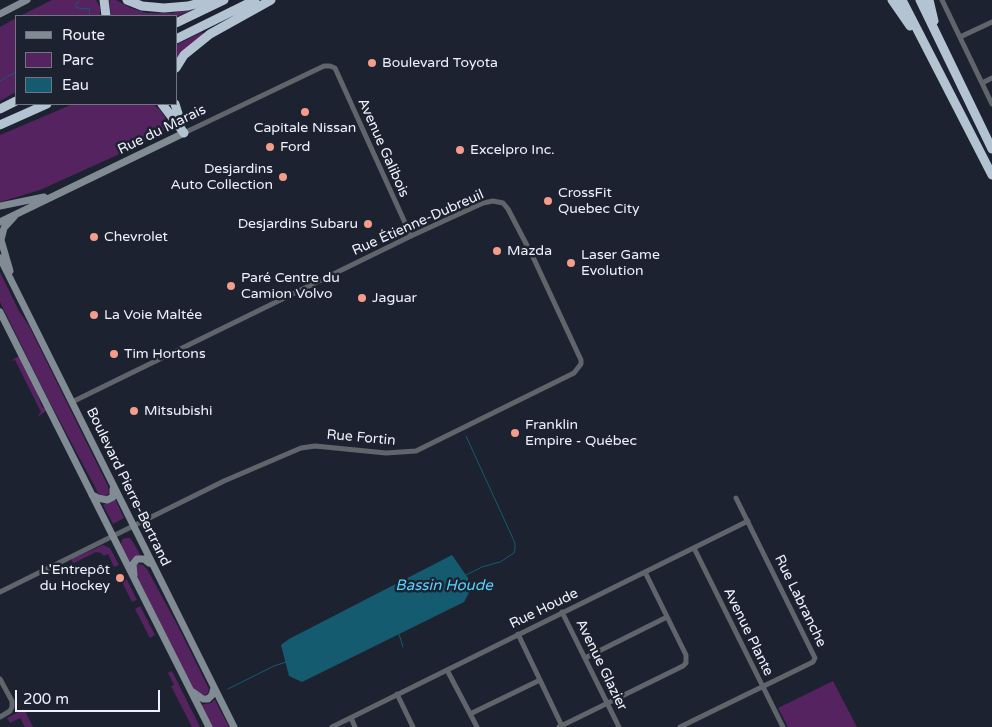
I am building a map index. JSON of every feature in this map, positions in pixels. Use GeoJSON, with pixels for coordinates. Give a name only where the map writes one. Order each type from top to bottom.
{"type":"FeatureCollection","features":[{"type":"Feature","properties":{"kind":"highway"},"geometry":{"type":"LineString","coordinates":[[100,0],[106,14]]}},
{"type":"Feature","properties":{"kind":"highway"},"geometry":{"type":"LineString","coordinates":[[104,0],[106,14]]}},
{"type":"Feature","properties":{"kind":"highway"},"geometry":{"type":"LineString","coordinates":[[129,1],[142,6],[164,8],[188,6],[211,0]]}},
{"type":"Feature","properties":{"kind":"highway"},"geometry":{"type":"LineString","coordinates":[[178,22],[224,0]]}},
{"type":"Feature","properties":{"kind":"highway"},"geometry":{"type":"LineString","coordinates":[[178,38],[255,0]]}},
{"type":"Feature","properties":{"kind":"highway"},"geometry":{"type":"LineString","coordinates":[[178,65],[184,55],[210,34],[271,0]]}},
{"type":"Feature","properties":{"kind":"highway"},"geometry":{"type":"LineString","coordinates":[[892,0],[932,58]]}},
{"type":"Feature","properties":{"kind":"highway"},"geometry":{"type":"LineString","coordinates":[[902,0],[992,175]]}},
{"type":"Feature","properties":{"kind":"highway"},"geometry":{"type":"LineString","coordinates":[[920,0],[992,148]]}},
{"type":"Feature","properties":{"kind":"highway"},"geometry":{"type":"LineString","coordinates":[[928,0],[938,38]]}},
{"type":"Feature","properties":{"kind":"highway"},"geometry":{"type":"LineString","coordinates":[[0,109],[14,102]]}},
{"type":"Feature","properties":{"kind":"highway"},"geometry":{"type":"LineString","coordinates":[[0,125],[45,105]]}},
{"type":"Feature","properties":{"kind":"highway"},"geometry":{"type":"LineString","coordinates":[[36,109],[50,105]]}},
{"type":"Feature","properties":{"kind":"highway"},"geometry":{"type":"LineString","coordinates":[[163,105],[184,133]]}},
{"type":"Feature","properties":{"kind":"highway"},"geometry":{"type":"LineString","coordinates":[[175,105],[184,133]]}},
{"type":"Feature","properties":{"kind":"main road"},"geometry":{"type":"LineString","coordinates":[[0,14],[27,0]]}},
{"type":"Feature","properties":{"kind":"main road","name":"Rue du Marais"},"geometry":{"type":"LineString","coordinates":[[0,222],[184,133]]}},
{"type":"Feature","properties":{"kind":"main road"},"geometry":{"type":"LineString","coordinates":[[0,206],[55,195]]}},
{"type":"Feature","properties":{"kind":"main road"},"geometry":{"type":"LineString","coordinates":[[18,213],[4,228],[1,240],[19,297]]}},
{"type":"Feature","properties":{"kind":"main road","name":"Boulevard Pierre-Bertrand"},"geometry":{"type":"LineString","coordinates":[[0,258],[2,266],[234,727]]}},
{"type":"Feature","properties":{"kind":"main road"},"geometry":{"type":"LineString","coordinates":[[0,312],[209,727]]}},
{"type":"Feature","properties":{"kind":"main road"},"geometry":{"type":"LineString","coordinates":[[91,494],[103,500],[109,500],[114,496],[113,485]]}},
{"type":"Feature","properties":{"kind":"main road"},"geometry":{"type":"LineString","coordinates":[[134,577],[133,564],[137,559],[144,559],[153,567]]}},
{"type":"Feature","properties":{"kind":"main road"},"geometry":{"type":"LineString","coordinates":[[190,690],[206,699],[212,695],[214,688]]}},
{"type":"Feature","properties":{"kind":"street"},"geometry":{"type":"LineString","coordinates":[[942,0],[992,104]]}},
{"type":"Feature","properties":{"kind":"street"},"geometry":{"type":"LineString","coordinates":[[960,37],[992,22]]}},
{"type":"Feature","properties":{"kind":"street","name":"Rue du Marais"},"geometry":{"type":"LineString","coordinates":[[184,133],[324,66],[335,68]]}},
{"type":"Feature","properties":{"kind":"street","name":"Avenue Galibois"},"geometry":{"type":"LineString","coordinates":[[335,68],[411,236]]}},
{"type":"Feature","properties":{"kind":"street"},"geometry":{"type":"LineString","coordinates":[[982,83],[992,78]]}},
{"type":"Feature","properties":{"kind":"street","name":"Rue Étienne-Dubreuil"},"geometry":{"type":"LineString","coordinates":[[72,402],[411,236],[483,203],[493,201],[503,203]]}},
{"type":"Feature","properties":{"kind":"street","name":"Rue Fortin"},"geometry":{"type":"LineString","coordinates":[[0,592],[224,481],[301,448],[316,446],[386,453],[416,451],[574,373],[582,360],[533,258],[503,203]]}},
{"type":"Feature","properties":{"kind":"street","name":"Rue Labranche"},"geometry":{"type":"LineString","coordinates":[[680,727],[812,662],[815,658],[736,498]]}},
{"type":"Feature","properties":{"kind":"street","name":"Rue Houde"},"geometry":{"type":"LineString","coordinates":[[332,727],[748,521]]}},
{"type":"Feature","properties":{"kind":"street","name":"Avenue Plante"},"geometry":{"type":"LineString","coordinates":[[694,548],[783,727]]}},
{"type":"Feature","properties":{"kind":"street"},"geometry":{"type":"LineString","coordinates":[[518,634],[561,726],[607,704],[686,663],[686,655],[645,572]]}},
{"type":"Feature","properties":{"kind":"street","name":"Avenue Glazier"},"geometry":{"type":"LineString","coordinates":[[562,612],[619,727]]}},
{"type":"Feature","properties":{"kind":"street"},"geometry":{"type":"LineString","coordinates":[[585,658],[667,617]]}},
{"type":"Feature","properties":{"kind":"street"},"geometry":{"type":"LineString","coordinates":[[447,670],[477,727]]}},
{"type":"Feature","properties":{"kind":"street"},"geometry":{"type":"LineString","coordinates":[[0,679],[12,701],[12,707],[10,711],[0,717]]}},
{"type":"Feature","properties":{"kind":"street"},"geometry":{"type":"LineString","coordinates":[[470,714],[540,680]]}},
{"type":"Feature","properties":{"kind":"street"},"geometry":{"type":"LineString","coordinates":[[397,694],[413,727]]}},
{"type":"Feature","properties":{"kind":"street"},"geometry":{"type":"LineString","coordinates":[[351,718],[355,727]]}},
{"type":"Feature","properties":{"kind":"green space"},"geometry":{"type":"Polygon","coordinates":[[[52,0],[96,0],[100,7],[100,15],[22,15],[52,0]]]}},
{"type":"Feature","properties":{"kind":"green space"},"geometry":{"type":"Polygon","coordinates":[[[109,0],[116,0],[131,8],[147,13],[172,13],[194,9],[178,16],[111,15],[109,0]]]}},
{"type":"Feature","properties":{"kind":"green space"},"geometry":{"type":"Polygon","coordinates":[[[15,19],[15,93],[0,101],[0,27],[15,19]]]}},
{"type":"Feature","properties":{"kind":"green space"},"geometry":{"type":"Polygon","coordinates":[[[202,32],[203,34],[178,58],[178,44],[202,32]]]}},
{"type":"Feature","properties":{"kind":"green space"},"geometry":{"type":"Polygon","coordinates":[[[71,105],[154,105],[165,117],[167,126],[163,132],[124,152],[40,190],[0,202],[0,135],[71,105]]]}},
{"type":"Feature","properties":{"kind":"green space"},"geometry":{"type":"Polygon","coordinates":[[[0,272],[19,311],[29,326],[108,486],[109,493],[105,497],[98,493],[46,395],[0,302],[0,272]]]}},
{"type":"Feature","properties":{"kind":"green space"},"geometry":{"type":"Polygon","coordinates":[[[20,357],[42,407],[47,410],[39,416],[41,412],[15,360],[11,361],[20,357]]]}},
{"type":"Feature","properties":{"kind":"green space"},"geometry":{"type":"Polygon","coordinates":[[[115,499],[124,518],[113,524],[103,505],[115,499]]]}},
{"type":"Feature","properties":{"kind":"green space"},"geometry":{"type":"Polygon","coordinates":[[[130,538],[142,558],[132,559],[130,563],[121,546],[122,539],[130,538]]]}},
{"type":"Feature","properties":{"kind":"green space"},"geometry":{"type":"Polygon","coordinates":[[[103,545],[110,548],[119,565],[114,567],[108,554],[104,556],[96,552],[74,563],[72,562],[72,559],[103,545]]]}},
{"type":"Feature","properties":{"kind":"green space"},"geometry":{"type":"Polygon","coordinates":[[[137,564],[143,565],[147,569],[179,628],[209,689],[205,695],[196,693],[182,669],[136,574],[137,564]]]}},
{"type":"Feature","properties":{"kind":"green space"},"geometry":{"type":"Polygon","coordinates":[[[123,572],[137,600],[132,602],[118,574],[123,572]]]}},
{"type":"Feature","properties":{"kind":"green space"},"geometry":{"type":"Polygon","coordinates":[[[140,606],[155,635],[150,638],[135,609],[140,606]]]}},
{"type":"Feature","properties":{"kind":"green space"},"geometry":{"type":"Polygon","coordinates":[[[172,671],[200,727],[192,727],[171,686],[174,685],[168,673],[172,671]]]}},
{"type":"Feature","properties":{"kind":"green space"},"geometry":{"type":"Polygon","coordinates":[[[833,681],[857,727],[788,727],[778,708],[833,681]]]}},
{"type":"Feature","properties":{"kind":"green space"},"geometry":{"type":"Polygon","coordinates":[[[214,700],[229,727],[212,727],[201,705],[211,703],[214,700]]]}},
{"type":"Feature","properties":{"kind":"green space"},"geometry":{"type":"Polygon","coordinates":[[[24,709],[33,727],[25,727],[20,718],[10,723],[7,718],[24,709]]]}},
{"type":"Feature","properties":{"kind":"water","name":"Bassin Houde"},"geometry":{"type":"Polygon","coordinates":[[[452,555],[468,578],[470,591],[464,602],[302,682],[289,676],[281,645],[289,639],[452,555]]]}},
{"type":"Feature","properties":{"kind":"waterway"},"geometry":{"type":"LineString","coordinates":[[79,1],[75,6],[81,9],[89,8],[90,15]]}},
{"type":"Feature","properties":{"kind":"waterway"},"geometry":{"type":"LineString","coordinates":[[0,81],[15,73]]}},
{"type":"Feature","properties":{"kind":"waterway"},"geometry":{"type":"LineString","coordinates":[[466,436],[515,543],[515,548],[514,553],[500,562],[482,567],[466,575]]}},
{"type":"Feature","properties":{"kind":"waterway"},"geometry":{"type":"LineString","coordinates":[[399,634],[403,647]]}},
{"type":"Feature","properties":{"kind":"waterway"},"geometry":{"type":"LineString","coordinates":[[228,689],[286,662]]}},
{"type":"Feature","properties":{"kind":"place","name":"Boulevard Toyota"},"geometry":{"type":"Point","coordinates":[372,63]}},
{"type":"Feature","properties":{"kind":"place","name":"Capitale Nissan"},"geometry":{"type":"Point","coordinates":[305,112]}},
{"type":"Feature","properties":{"kind":"place","name":"Ford"},"geometry":{"type":"Point","coordinates":[270,147]}},
{"type":"Feature","properties":{"kind":"place","name":"Excelpro Inc."},"geometry":{"type":"Point","coordinates":[460,150]}},
{"type":"Feature","properties":{"kind":"place","name":"Desjardins Auto Collection"},"geometry":{"type":"Point","coordinates":[283,177]}},
{"type":"Feature","properties":{"kind":"place","name":"CrossFit Quebec City"},"geometry":{"type":"Point","coordinates":[548,201]}},
{"type":"Feature","properties":{"kind":"place","name":"Desjardins Subaru"},"geometry":{"type":"Point","coordinates":[368,224]}},
{"type":"Feature","properties":{"kind":"place","name":"Chevrolet"},"geometry":{"type":"Point","coordinates":[94,237]}},
{"type":"Feature","properties":{"kind":"place","name":"Mazda"},"geometry":{"type":"Point","coordinates":[497,251]}},
{"type":"Feature","properties":{"kind":"place","name":"Laser Game Evolution"},"geometry":{"type":"Point","coordinates":[571,263]}},
{"type":"Feature","properties":{"kind":"place","name":"Paré Centre du Camion Volvo"},"geometry":{"type":"Point","coordinates":[231,286]}},
{"type":"Feature","properties":{"kind":"place","name":"Jaguar"},"geometry":{"type":"Point","coordinates":[362,298]}},
{"type":"Feature","properties":{"kind":"place","name":"La Voie Maltée"},"geometry":{"type":"Point","coordinates":[94,315]}},
{"type":"Feature","properties":{"kind":"place","name":"Tim Hortons"},"geometry":{"type":"Point","coordinates":[114,354]}},
{"type":"Feature","properties":{"kind":"place","name":"Mitsubishi"},"geometry":{"type":"Point","coordinates":[134,411]}},
{"type":"Feature","properties":{"kind":"place","name":"Franklin Empire - Québec"},"geometry":{"type":"Point","coordinates":[515,433]}},
{"type":"Feature","properties":{"kind":"place","name":"L'Entrepôt du Hockey"},"geometry":{"type":"Point","coordinates":[120,578]}}]}
